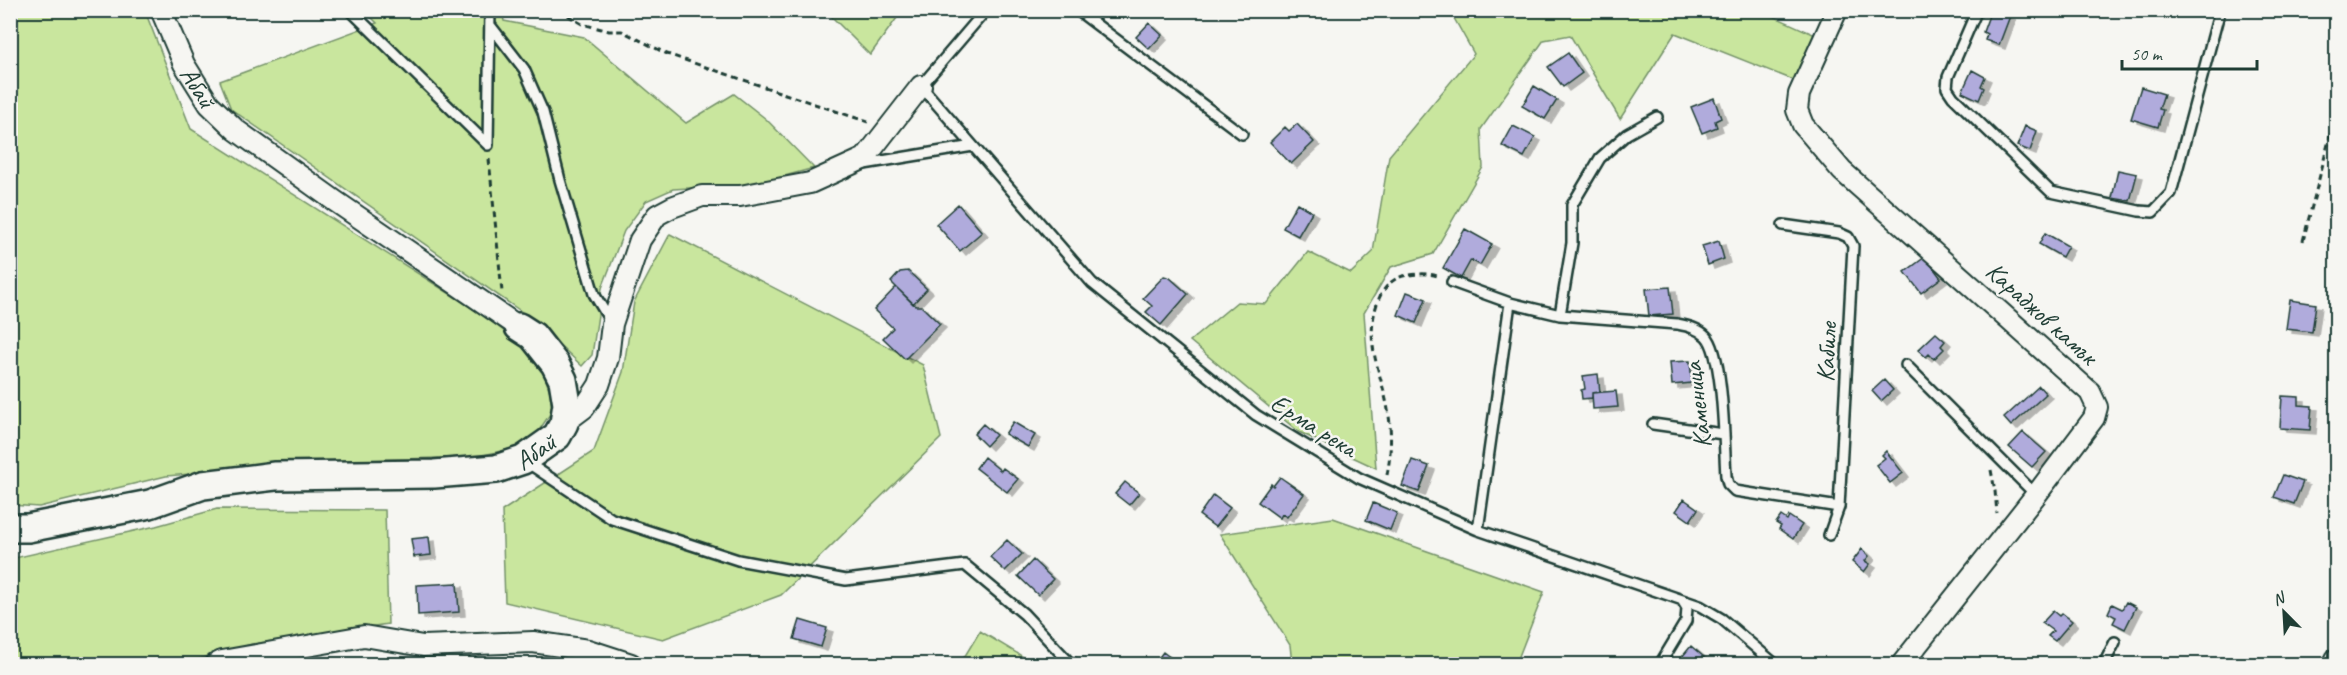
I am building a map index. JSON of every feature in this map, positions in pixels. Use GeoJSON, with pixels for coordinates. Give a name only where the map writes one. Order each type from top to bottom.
{"type":"FeatureCollection","features":[{"type":"Feature","properties":{"kind":"street","name":"Абай"},"geometry":{"type":"LineString","coordinates":[[10,528],[28,528],[150,504],[203,485],[275,476],[434,474],[496,469],[523,460],[557,436],[564,423],[567,404],[563,380],[555,364],[533,336],[236,130],[209,104],[184,64],[161,10]]}},
{"type":"Feature","properties":{"kind":"street","name":"Караджов камък"},"geometry":{"type":"LineString","coordinates":[[1837,10],[1799,94],[1797,110],[1803,125],[1842,171],[2090,392],[2097,407],[2094,418],[2036,495],[1902,664]]}},
{"type":"Feature","properties":{"kind":"street"},"geometry":{"type":"LineString","coordinates":[[564,423],[584,408],[599,385],[608,358],[612,324],[640,240],[657,215],[702,196],[740,196],[810,183],[865,158],[921,86]]}},
{"type":"Feature","properties":{"kind":"street"},"geometry":{"type":"LineString","coordinates":[[220,663],[364,636],[423,646],[533,642],[588,650],[631,664]]}},
{"type":"Feature","properties":{"kind":"street"},"geometry":{"type":"LineString","coordinates":[[2334,664],[2337,659]]}},
{"type":"Feature","properties":{"kind":"lane"},"geometry":{"type":"LineString","coordinates":[[350,10],[488,145]]}},
{"type":"Feature","properties":{"kind":"lane"},"geometry":{"type":"LineString","coordinates":[[488,145],[490,10]]}},
{"type":"Feature","properties":{"kind":"lane"},"geometry":{"type":"LineString","coordinates":[[921,86],[986,10]]}},
{"type":"Feature","properties":{"kind":"lane"},"geometry":{"type":"LineString","coordinates":[[1077,10],[1242,134]]}},
{"type":"Feature","properties":{"kind":"lane"},"geometry":{"type":"LineString","coordinates":[[1977,10],[1948,77],[1947,88],[1953,97],[2051,192],[2153,212],[2172,193],[2220,10]]}},
{"type":"Feature","properties":{"kind":"lane"},"geometry":{"type":"LineString","coordinates":[[490,25],[524,69],[543,112],[560,180],[594,294],[612,324]]}},
{"type":"Feature","properties":{"kind":"lane","name":"Ерма река"},"geometry":{"type":"LineString","coordinates":[[921,86],[1092,283],[1256,415],[1359,477],[1478,530],[1700,606],[1722,619],[1775,664]]}},
{"type":"Feature","properties":{"kind":"lane"},"geometry":{"type":"LineString","coordinates":[[1560,315],[1572,243],[1572,205],[1600,158],[1627,134],[1657,117]]}},
{"type":"Feature","properties":{"kind":"lane"},"geometry":{"type":"LineString","coordinates":[[847,166],[973,146]]}},
{"type":"Feature","properties":{"kind":"lane","name":"Кабиле"},"geometry":{"type":"LineString","coordinates":[[1783,225],[1839,233],[1848,237],[1853,246],[1839,507],[1829,535]]}},
{"type":"Feature","properties":{"kind":"lane","name":"Каменица"},"geometry":{"type":"LineString","coordinates":[[1452,282],[1510,303],[1560,315],[1693,327],[1707,337],[1717,359],[1728,484],[1735,491],[1839,507]]}},
{"type":"Feature","properties":{"kind":"lane"},"geometry":{"type":"LineString","coordinates":[[1478,530],[1510,303]]}},
{"type":"Feature","properties":{"kind":"lane"},"geometry":{"type":"LineString","coordinates":[[1906,365],[2036,495]]}},
{"type":"Feature","properties":{"kind":"lane"},"geometry":{"type":"LineString","coordinates":[[1653,424],[1723,434]]}},
{"type":"Feature","properties":{"kind":"lane"},"geometry":{"type":"LineString","coordinates":[[523,460],[612,519],[738,560],[846,580],[965,565],[1024,614],[1069,662],[1075,664]]}},
{"type":"Feature","properties":{"kind":"lane"},"geometry":{"type":"LineString","coordinates":[[1660,664],[1686,621],[1688,614],[1682,600]]}},
{"type":"Feature","properties":{"kind":"lane"},"geometry":{"type":"LineString","coordinates":[[2104,664],[2115,642]]}},
{"type":"Feature","properties":{"kind":"path"},"geometry":{"type":"LineString","coordinates":[[559,10],[582,24],[609,31],[622,31],[668,54],[888,128]]}},
{"type":"Feature","properties":{"kind":"path"},"geometry":{"type":"LineString","coordinates":[[2303,240],[2337,113]]}},
{"type":"Feature","properties":{"kind":"path"},"geometry":{"type":"LineString","coordinates":[[488,145],[512,323]]}},
{"type":"Feature","properties":{"kind":"path"},"geometry":{"type":"LineString","coordinates":[[1384,489],[1391,452],[1388,411],[1376,369],[1371,336],[1375,310],[1383,290],[1398,277],[1432,274],[1452,282]]}},
{"type":"Feature","properties":{"kind":"path"},"geometry":{"type":"LineString","coordinates":[[1978,437],[1989,462],[1995,491],[1999,542]]}},
{"type":"Feature","properties":{"kind":"green space"},"geometry":{"type":"Polygon","coordinates":[[[10,11],[145,11],[191,129],[480,313],[526,348],[543,371],[550,392],[552,411],[538,432],[514,448],[475,457],[364,460],[166,476],[39,507],[11,505],[10,11]]]}},
{"type":"Feature","properties":{"kind":"green space"},"geometry":{"type":"Polygon","coordinates":[[[365,11],[502,11],[504,21],[584,37],[686,123],[734,94],[766,119],[814,168],[755,184],[673,189],[646,201],[624,231],[602,288],[592,355],[582,366],[532,319],[231,109],[220,81],[377,23],[365,11]]]}},
{"type":"Feature","properties":{"kind":"green space"},"geometry":{"type":"Polygon","coordinates":[[[826,11],[902,11],[870,55],[826,11]]]}},
{"type":"Feature","properties":{"kind":"green space"},"geometry":{"type":"Polygon","coordinates":[[[1450,11],[1762,11],[1831,42],[1806,85],[1675,33],[1620,119],[1570,35],[1544,40],[1481,129],[1483,167],[1433,254],[1391,267],[1364,313],[1376,468],[1299,432],[1190,341],[1237,302],[1266,304],[1308,252],[1351,273],[1373,252],[1389,156],[1474,54],[1450,11]]]}},
{"type":"Feature","properties":{"kind":"green space"},"geometry":{"type":"Polygon","coordinates":[[[670,234],[923,365],[941,438],[781,595],[663,639],[505,602],[502,511],[594,451],[623,372],[634,302],[670,234]]]}},
{"type":"Feature","properties":{"kind":"green space"},"geometry":{"type":"Polygon","coordinates":[[[217,509],[385,510],[388,624],[252,644],[182,664],[11,664],[10,559],[156,526],[217,509]]]}},
{"type":"Feature","properties":{"kind":"green space"},"geometry":{"type":"Polygon","coordinates":[[[1333,518],[1544,592],[1516,664],[1292,664],[1290,645],[1220,534],[1333,518]]]}},
{"type":"Feature","properties":{"kind":"green space"},"geometry":{"type":"Polygon","coordinates":[[[980,631],[1035,664],[960,664],[980,631]]]}},
{"type":"Feature","properties":{"kind":"building"},"geometry":{"type":"Polygon","coordinates":[[[1991,10],[2010,16],[1999,45],[1985,40],[1987,34],[1983,32],[1991,10]]]}},
{"type":"Feature","properties":{"kind":"building"},"geometry":{"type":"Polygon","coordinates":[[[1149,23],[1162,35],[1149,49],[1136,37],[1149,23]]]}},
{"type":"Feature","properties":{"kind":"building"},"geometry":{"type":"Polygon","coordinates":[[[1568,53],[1582,73],[1563,87],[1548,67],[1568,53]]]}},
{"type":"Feature","properties":{"kind":"building"},"geometry":{"type":"Polygon","coordinates":[[[1972,70],[1985,77],[1981,86],[1984,88],[1979,100],[1962,92],[1972,70]]]}},
{"type":"Feature","properties":{"kind":"building"},"geometry":{"type":"Polygon","coordinates":[[[1534,86],[1557,100],[1545,119],[1522,106],[1534,86]]]}},
{"type":"Feature","properties":{"kind":"building"},"geometry":{"type":"Polygon","coordinates":[[[2141,87],[2164,94],[2159,109],[2163,110],[2158,127],[2131,119],[2141,87]]]}},
{"type":"Feature","properties":{"kind":"building"},"geometry":{"type":"Polygon","coordinates":[[[1714,98],[1721,118],[1715,121],[1717,127],[1702,133],[1691,107],[1714,98]]]}},
{"type":"Feature","properties":{"kind":"building"},"geometry":{"type":"Polygon","coordinates":[[[1297,124],[1314,142],[1291,164],[1270,142],[1285,127],[1289,131],[1297,124]]]}},
{"type":"Feature","properties":{"kind":"building"},"geometry":{"type":"Polygon","coordinates":[[[1513,126],[1535,137],[1524,157],[1502,146],[1513,126]]]}},
{"type":"Feature","properties":{"kind":"building"},"geometry":{"type":"Polygon","coordinates":[[[2025,126],[2037,131],[2030,151],[2017,146],[2025,126]]]}},
{"type":"Feature","properties":{"kind":"building"},"geometry":{"type":"Polygon","coordinates":[[[2118,170],[2137,174],[2130,201],[2112,198],[2118,170]]]}},
{"type":"Feature","properties":{"kind":"building"},"geometry":{"type":"Polygon","coordinates":[[[1297,203],[1312,212],[1298,236],[1283,228],[1297,203]]]}},
{"type":"Feature","properties":{"kind":"building"},"geometry":{"type":"Polygon","coordinates":[[[958,204],[982,232],[960,251],[936,224],[958,204]]]}},
{"type":"Feature","properties":{"kind":"building"},"geometry":{"type":"Polygon","coordinates":[[[1465,229],[1492,244],[1480,265],[1471,260],[1461,278],[1443,268],[1465,229]]]}},
{"type":"Feature","properties":{"kind":"building"},"geometry":{"type":"Polygon","coordinates":[[[2045,233],[2068,246],[2062,257],[2039,244],[2045,233]]]}},
{"type":"Feature","properties":{"kind":"building"},"geometry":{"type":"Polygon","coordinates":[[[1719,241],[1724,259],[1708,265],[1702,246],[1719,241]]]}},
{"type":"Feature","properties":{"kind":"building"},"geometry":{"type":"Polygon","coordinates":[[[1925,257],[1941,278],[1921,293],[1905,272],[1925,257]]]}},
{"type":"Feature","properties":{"kind":"building"},"geometry":{"type":"Polygon","coordinates":[[[908,271],[927,289],[913,304],[891,282],[900,272],[908,271]]]}},
{"type":"Feature","properties":{"kind":"building"},"geometry":{"type":"Polygon","coordinates":[[[1164,276],[1170,278],[1188,294],[1161,325],[1146,312],[1152,306],[1143,298],[1164,276]]]}},
{"type":"Feature","properties":{"kind":"building"},"geometry":{"type":"Polygon","coordinates":[[[896,287],[940,324],[905,359],[883,338],[893,328],[874,310],[896,287]]]}},
{"type":"Feature","properties":{"kind":"building"},"geometry":{"type":"Polygon","coordinates":[[[1670,287],[1673,314],[1649,316],[1646,289],[1670,287]]]}},
{"type":"Feature","properties":{"kind":"building"},"geometry":{"type":"Polygon","coordinates":[[[1407,292],[1426,299],[1416,323],[1398,315],[1407,292]]]}},
{"type":"Feature","properties":{"kind":"building"},"geometry":{"type":"Polygon","coordinates":[[[2290,300],[2316,304],[2312,332],[2286,329],[2290,300]]]}},
{"type":"Feature","properties":{"kind":"building"},"geometry":{"type":"Polygon","coordinates":[[[1936,333],[1945,341],[1941,346],[1944,349],[1934,359],[1929,354],[1926,357],[1918,350],[1936,333]]]}},
{"type":"Feature","properties":{"kind":"building"},"geometry":{"type":"Polygon","coordinates":[[[1690,361],[1692,383],[1672,385],[1670,362],[1690,361]]]}},
{"type":"Feature","properties":{"kind":"building"},"geometry":{"type":"Polygon","coordinates":[[[1598,374],[1600,392],[1592,393],[1592,398],[1582,399],[1581,390],[1585,389],[1583,376],[1598,374]]]}},
{"type":"Feature","properties":{"kind":"building"},"geometry":{"type":"Polygon","coordinates":[[[1884,380],[1893,390],[1881,401],[1872,391],[1884,380]]]}},
{"type":"Feature","properties":{"kind":"building"},"geometry":{"type":"Polygon","coordinates":[[[2039,386],[2046,394],[2011,426],[2004,418],[2039,386]]]}},
{"type":"Feature","properties":{"kind":"building"},"geometry":{"type":"Polygon","coordinates":[[[1616,391],[1618,407],[1593,409],[1592,393],[1616,391]]]}},
{"type":"Feature","properties":{"kind":"building"},"geometry":{"type":"Polygon","coordinates":[[[2282,396],[2299,397],[2299,405],[2312,406],[2310,430],[2280,428],[2282,396]]]}},
{"type":"Feature","properties":{"kind":"building"},"geometry":{"type":"Polygon","coordinates":[[[1013,422],[1035,435],[1028,447],[1005,434],[1013,422]]]}},
{"type":"Feature","properties":{"kind":"building"},"geometry":{"type":"Polygon","coordinates":[[[983,424],[996,435],[986,446],[974,434],[983,424]]]}},
{"type":"Feature","properties":{"kind":"building"},"geometry":{"type":"Polygon","coordinates":[[[2023,432],[2046,452],[2032,467],[2009,447],[2023,432]]]}},
{"type":"Feature","properties":{"kind":"building"},"geometry":{"type":"Polygon","coordinates":[[[1886,451],[1903,473],[1890,483],[1876,465],[1885,458],[1882,455],[1886,451]]]}},
{"type":"Feature","properties":{"kind":"building"},"geometry":{"type":"Polygon","coordinates":[[[984,457],[1001,471],[1003,468],[1018,479],[1007,492],[976,468],[984,457]]]}},
{"type":"Feature","properties":{"kind":"building"},"geometry":{"type":"Polygon","coordinates":[[[1412,460],[1429,466],[1419,492],[1402,486],[1412,460]]]}},
{"type":"Feature","properties":{"kind":"building"},"geometry":{"type":"Polygon","coordinates":[[[2283,475],[2303,482],[2294,504],[2274,497],[2283,475]]]}},
{"type":"Feature","properties":{"kind":"building"},"geometry":{"type":"Polygon","coordinates":[[[1280,477],[1304,494],[1287,517],[1282,514],[1280,518],[1258,502],[1271,484],[1273,486],[1280,477]]]}},
{"type":"Feature","properties":{"kind":"building"},"geometry":{"type":"Polygon","coordinates":[[[1125,482],[1139,493],[1129,505],[1115,494],[1125,482]]]}},
{"type":"Feature","properties":{"kind":"building"},"geometry":{"type":"Polygon","coordinates":[[[1213,495],[1230,508],[1215,527],[1199,515],[1213,495]]]}},
{"type":"Feature","properties":{"kind":"building"},"geometry":{"type":"Polygon","coordinates":[[[1684,499],[1698,509],[1690,521],[1676,511],[1684,499]]]}},
{"type":"Feature","properties":{"kind":"building"},"geometry":{"type":"Polygon","coordinates":[[[1373,503],[1397,513],[1390,530],[1366,520],[1373,503]]]}},
{"type":"Feature","properties":{"kind":"building"},"geometry":{"type":"Polygon","coordinates":[[[1781,516],[1787,520],[1789,516],[1802,525],[1793,539],[1779,529],[1781,526],[1776,523],[1781,516]]]}},
{"type":"Feature","properties":{"kind":"building"},"geometry":{"type":"Polygon","coordinates":[[[429,537],[431,555],[414,557],[411,539],[429,537]]]}},
{"type":"Feature","properties":{"kind":"building"},"geometry":{"type":"Polygon","coordinates":[[[1007,540],[1022,554],[1005,571],[990,557],[1007,540]]]}},
{"type":"Feature","properties":{"kind":"building"},"geometry":{"type":"Polygon","coordinates":[[[1862,549],[1869,556],[1865,561],[1870,564],[1864,572],[1852,562],[1862,549]]]}},
{"type":"Feature","properties":{"kind":"building"},"geometry":{"type":"Polygon","coordinates":[[[1033,560],[1053,579],[1038,595],[1018,576],[1033,560]]]}},
{"type":"Feature","properties":{"kind":"building"},"geometry":{"type":"Polygon","coordinates":[[[457,583],[459,612],[418,615],[417,585],[457,583]]]}},
{"type":"Feature","properties":{"kind":"building"},"geometry":{"type":"Polygon","coordinates":[[[2126,602],[2136,607],[2125,629],[2113,623],[2116,617],[2108,613],[2112,604],[2122,609],[2126,602]]]}},
{"type":"Feature","properties":{"kind":"building"},"geometry":{"type":"Polygon","coordinates":[[[2053,611],[2059,616],[2062,613],[2072,621],[2055,641],[2048,636],[2053,631],[2042,623],[2053,611]]]}},
{"type":"Feature","properties":{"kind":"building"},"geometry":{"type":"Polygon","coordinates":[[[800,620],[827,628],[821,647],[794,639],[800,620]]]}},
{"type":"Feature","properties":{"kind":"building"},"geometry":{"type":"Polygon","coordinates":[[[1691,646],[1704,657],[1698,664],[1677,663],[1691,646]]]}},
{"type":"Feature","properties":{"kind":"building"},"geometry":{"type":"Polygon","coordinates":[[[1163,652],[1179,664],[1154,664],[1163,652]]]}}]}
